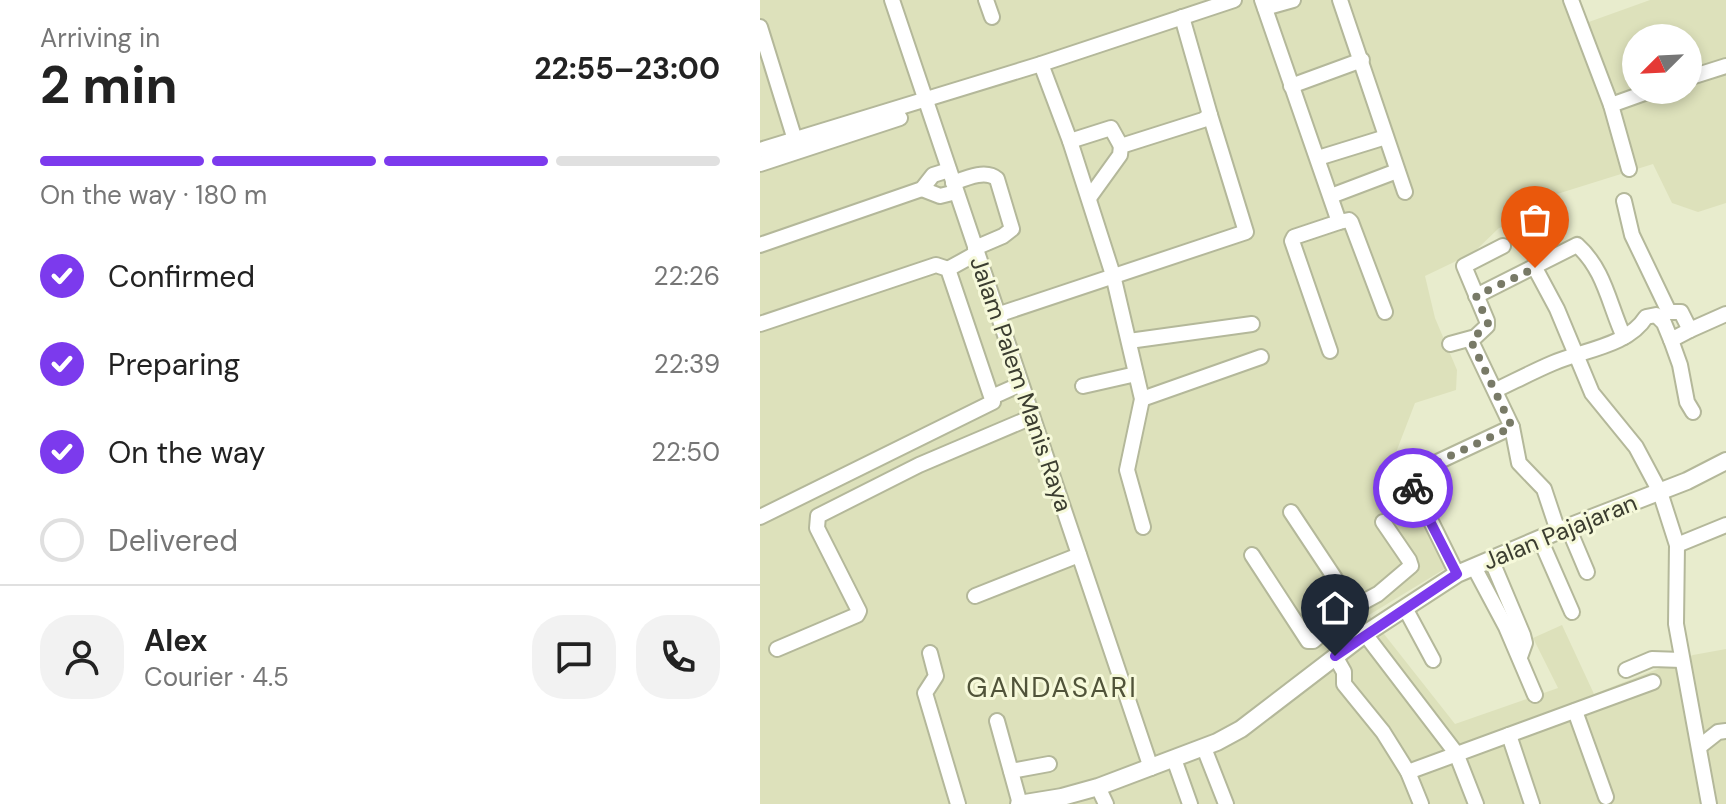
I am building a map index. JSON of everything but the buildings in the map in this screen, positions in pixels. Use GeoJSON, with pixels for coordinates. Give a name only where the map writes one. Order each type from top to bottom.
{"type":"FeatureCollection","features":[{"type":"Feature","properties":{"kind":"main road","name":"Jalan Pajajaran"},"geometry":{"type":"LineString","coordinates":[[1019,804],[1045,802],[1098,787],[1204,748],[1241,729],[1365,634],[1457,574],[1660,492],[1726,461]]}},
{"type":"Feature","properties":{"kind":"street","name":"Jalam Palem Manis Raya"},"geometry":{"type":"LineString","coordinates":[[892,0],[1151,768]]}},
{"type":"Feature","properties":{"kind":"street"},"geometry":{"type":"LineString","coordinates":[[986,0],[992,17]]}},
{"type":"Feature","properties":{"kind":"street"},"geometry":{"type":"LineString","coordinates":[[760,164],[1182,17],[1196,6],[1234,0]]}},
{"type":"Feature","properties":{"kind":"street"},"geometry":{"type":"LineString","coordinates":[[1293,0],[1263,4],[1339,222]]}},
{"type":"Feature","properties":{"kind":"street"},"geometry":{"type":"LineString","coordinates":[[1340,0],[1405,192]]}},
{"type":"Feature","properties":{"kind":"street"},"geometry":{"type":"LineString","coordinates":[[1571,0],[1611,105],[1629,169]]}},
{"type":"Feature","properties":{"kind":"street"},"geometry":{"type":"LineString","coordinates":[[997,315],[1246,232],[1182,17]]}},
{"type":"Feature","properties":{"kind":"street"},"geometry":{"type":"LineString","coordinates":[[760,27],[795,140]]}},
{"type":"Feature","properties":{"kind":"street"},"geometry":{"type":"LineString","coordinates":[[1291,86],[1362,60]]}},
{"type":"Feature","properties":{"kind":"street"},"geometry":{"type":"LineString","coordinates":[[1041,64],[1070,141],[1113,275],[1142,399],[1127,470],[1143,527]]}},
{"type":"Feature","properties":{"kind":"street"},"geometry":{"type":"LineString","coordinates":[[1702,74],[1726,66]]}},
{"type":"Feature","properties":{"kind":"street"},"geometry":{"type":"LineString","coordinates":[[1611,105],[1622,101]]}},
{"type":"Feature","properties":{"kind":"street"},"geometry":{"type":"LineString","coordinates":[[760,150],[927,104]]}},
{"type":"Feature","properties":{"kind":"street"},"geometry":{"type":"LineString","coordinates":[[1121,146],[1203,120],[1210,115]]}},
{"type":"Feature","properties":{"kind":"street"},"geometry":{"type":"LineString","coordinates":[[1070,141],[1111,128],[1121,146],[1120,155],[1089,198]]}},
{"type":"Feature","properties":{"kind":"street"},"geometry":{"type":"LineString","coordinates":[[1318,158],[1386,137]]}},
{"type":"Feature","properties":{"kind":"street"},"geometry":{"type":"LineString","coordinates":[[1331,196],[1397,171]]}},
{"type":"Feature","properties":{"kind":"street"},"geometry":{"type":"LineString","coordinates":[[760,245],[922,189],[933,175],[953,181],[992,175],[997,179],[1013,225],[1010,232],[948,269]]}},
{"type":"Feature","properties":{"kind":"street"},"geometry":{"type":"LineString","coordinates":[[922,189],[940,196],[953,181]]}},
{"type":"Feature","properties":{"kind":"street"},"geometry":{"type":"LineString","coordinates":[[1624,201],[1632,235],[1669,312],[1681,312],[1690,330]]}},
{"type":"Feature","properties":{"kind":"street"},"geometry":{"type":"LineString","coordinates":[[1330,351],[1292,241],[1294,237],[1339,222],[1351,222],[1385,312]]}},
{"type":"Feature","properties":{"kind":"street"},"geometry":{"type":"LineString","coordinates":[[1450,344],[1472,338],[1488,323],[1464,265],[1503,246]]}},
{"type":"Feature","properties":{"kind":"street"},"geometry":{"type":"LineString","coordinates":[[1476,296],[1579,246],[1607,289],[1624,337]]}},
{"type":"Feature","properties":{"kind":"street"},"geometry":{"type":"LineString","coordinates":[[760,324],[936,265],[948,269]]}},
{"type":"Feature","properties":{"kind":"street"},"geometry":{"type":"LineString","coordinates":[[1535,268],[1557,309],[1592,393],[1627,434],[1660,492],[1677,545],[1676,624],[1709,804]]}},
{"type":"Feature","properties":{"kind":"street"},"geometry":{"type":"LineString","coordinates":[[760,517],[993,402],[948,269]]}},
{"type":"Feature","properties":{"kind":"street"},"geometry":{"type":"LineString","coordinates":[[1671,340],[1726,314]]}},
{"type":"Feature","properties":{"kind":"street"},"geometry":{"type":"LineString","coordinates":[[1496,390],[1554,362],[1624,337],[1637,330],[1646,317],[1656,315],[1664,323],[1671,340],[1680,365],[1687,402],[1693,412]]}},
{"type":"Feature","properties":{"kind":"street"},"geometry":{"type":"LineString","coordinates":[[1129,341],[1252,324]]}},
{"type":"Feature","properties":{"kind":"street"},"geometry":{"type":"LineString","coordinates":[[1472,338],[1512,427],[1519,463],[1544,489],[1587,572]]}},
{"type":"Feature","properties":{"kind":"street"},"geometry":{"type":"LineString","coordinates":[[1142,399],[1261,357]]}},
{"type":"Feature","properties":{"kind":"street"},"geometry":{"type":"LineString","coordinates":[[1083,386],[1136,374]]}},
{"type":"Feature","properties":{"kind":"street"},"geometry":{"type":"LineString","coordinates":[[992,397],[1021,384]]}},
{"type":"Feature","properties":{"kind":"street"},"geometry":{"type":"LineString","coordinates":[[777,649],[857,615],[859,611],[817,528],[818,516],[919,465],[1032,417]]}},
{"type":"Feature","properties":{"kind":"street"},"geometry":{"type":"LineString","coordinates":[[1457,574],[1410,479],[1414,473],[1512,427]]}},
{"type":"Feature","properties":{"kind":"street"},"geometry":{"type":"LineString","coordinates":[[1291,512],[1354,607]]}},
{"type":"Feature","properties":{"kind":"street"},"geometry":{"type":"LineString","coordinates":[[1252,555],[1308,641],[1313,641],[1411,566],[1383,522]]}},
{"type":"Feature","properties":{"kind":"street"},"geometry":{"type":"LineString","coordinates":[[1677,545],[1726,525]]}},
{"type":"Feature","properties":{"kind":"street"},"geometry":{"type":"LineString","coordinates":[[1540,539],[1572,612]]}},
{"type":"Feature","properties":{"kind":"street"},"geometry":{"type":"LineString","coordinates":[[975,596],[1079,555]]}},
{"type":"Feature","properties":{"kind":"street"},"geometry":{"type":"LineString","coordinates":[[1491,559],[1523,635],[1525,643],[1520,657]]}},
{"type":"Feature","properties":{"kind":"street"},"geometry":{"type":"LineString","coordinates":[[1474,567],[1520,657],[1535,695]]}},
{"type":"Feature","properties":{"kind":"street"},"geometry":{"type":"LineString","coordinates":[[1378,594],[1400,612],[1433,660]]}},
{"type":"Feature","properties":{"kind":"street"},"geometry":{"type":"LineString","coordinates":[[1334,624],[1350,645]]}},
{"type":"Feature","properties":{"kind":"street"},"geometry":{"type":"LineString","coordinates":[[1365,634],[1456,753],[1476,804]]}},
{"type":"Feature","properties":{"kind":"street"},"geometry":{"type":"LineString","coordinates":[[930,653],[936,676],[925,693],[958,804]]}},
{"type":"Feature","properties":{"kind":"street"},"geometry":{"type":"LineString","coordinates":[[1335,656],[1344,672],[1347,688],[1371,714],[1408,772],[1421,804]]}},
{"type":"Feature","properties":{"kind":"street"},"geometry":{"type":"LineString","coordinates":[[1626,670],[1652,659],[1682,660]]}},
{"type":"Feature","properties":{"kind":"street"},"geometry":{"type":"LineString","coordinates":[[1408,772],[1653,682]]}},
{"type":"Feature","properties":{"kind":"street"},"geometry":{"type":"LineString","coordinates":[[1575,711],[1606,797]]}},
{"type":"Feature","properties":{"kind":"street"},"geometry":{"type":"LineString","coordinates":[[997,721],[1019,804]]}},
{"type":"Feature","properties":{"kind":"street"},"geometry":{"type":"LineString","coordinates":[[1699,747],[1718,732],[1726,731]]}},
{"type":"Feature","properties":{"kind":"street"},"geometry":{"type":"LineString","coordinates":[[1509,735],[1532,804]]}},
{"type":"Feature","properties":{"kind":"street"},"geometry":{"type":"LineString","coordinates":[[1204,748],[1226,804]]}},
{"type":"Feature","properties":{"kind":"street"},"geometry":{"type":"LineString","coordinates":[[1174,759],[1190,804]]}},
{"type":"Feature","properties":{"kind":"street"},"geometry":{"type":"LineString","coordinates":[[1011,771],[1049,764]]}},
{"type":"Feature","properties":{"kind":"street"},"geometry":{"type":"LineString","coordinates":[[1098,787],[1106,804]]}},
{"type":"Feature","properties":{"kind":"shaded area"},"geometry":{"type":"Polygon","coordinates":[[[760,0],[1577,0],[1586,23],[1650,0],[1726,0],[1726,203],[1698,212],[1672,203],[1653,164],[1557,194],[1541,214],[1499,228],[1473,253],[1425,276],[1435,318],[1457,370],[1456,390],[1415,403],[1395,455],[1451,565],[1369,615],[1455,724],[1558,688],[1533,638],[1562,625],[1594,694],[1693,655],[1726,649],[1726,804],[760,804],[760,0]]]}},
{"type":"Feature","properties":{"kind":"way so far"},"geometry":{"type":"LineString","coordinates":[[1413,488],[1410,479],[1414,473],[1512,427],[1471,341],[1488,323],[1476,296],[1535,268]]}},
{"type":"Feature","properties":{"kind":"district","name":"GANDASARI"},"geometry":{"type":"Point","coordinates":[1052,687]}},
{"type":"Feature","properties":{"kind":"route"},"geometry":{"type":"LineString","coordinates":[[1335,656],[1457,574],[1413,488]]}}]}
